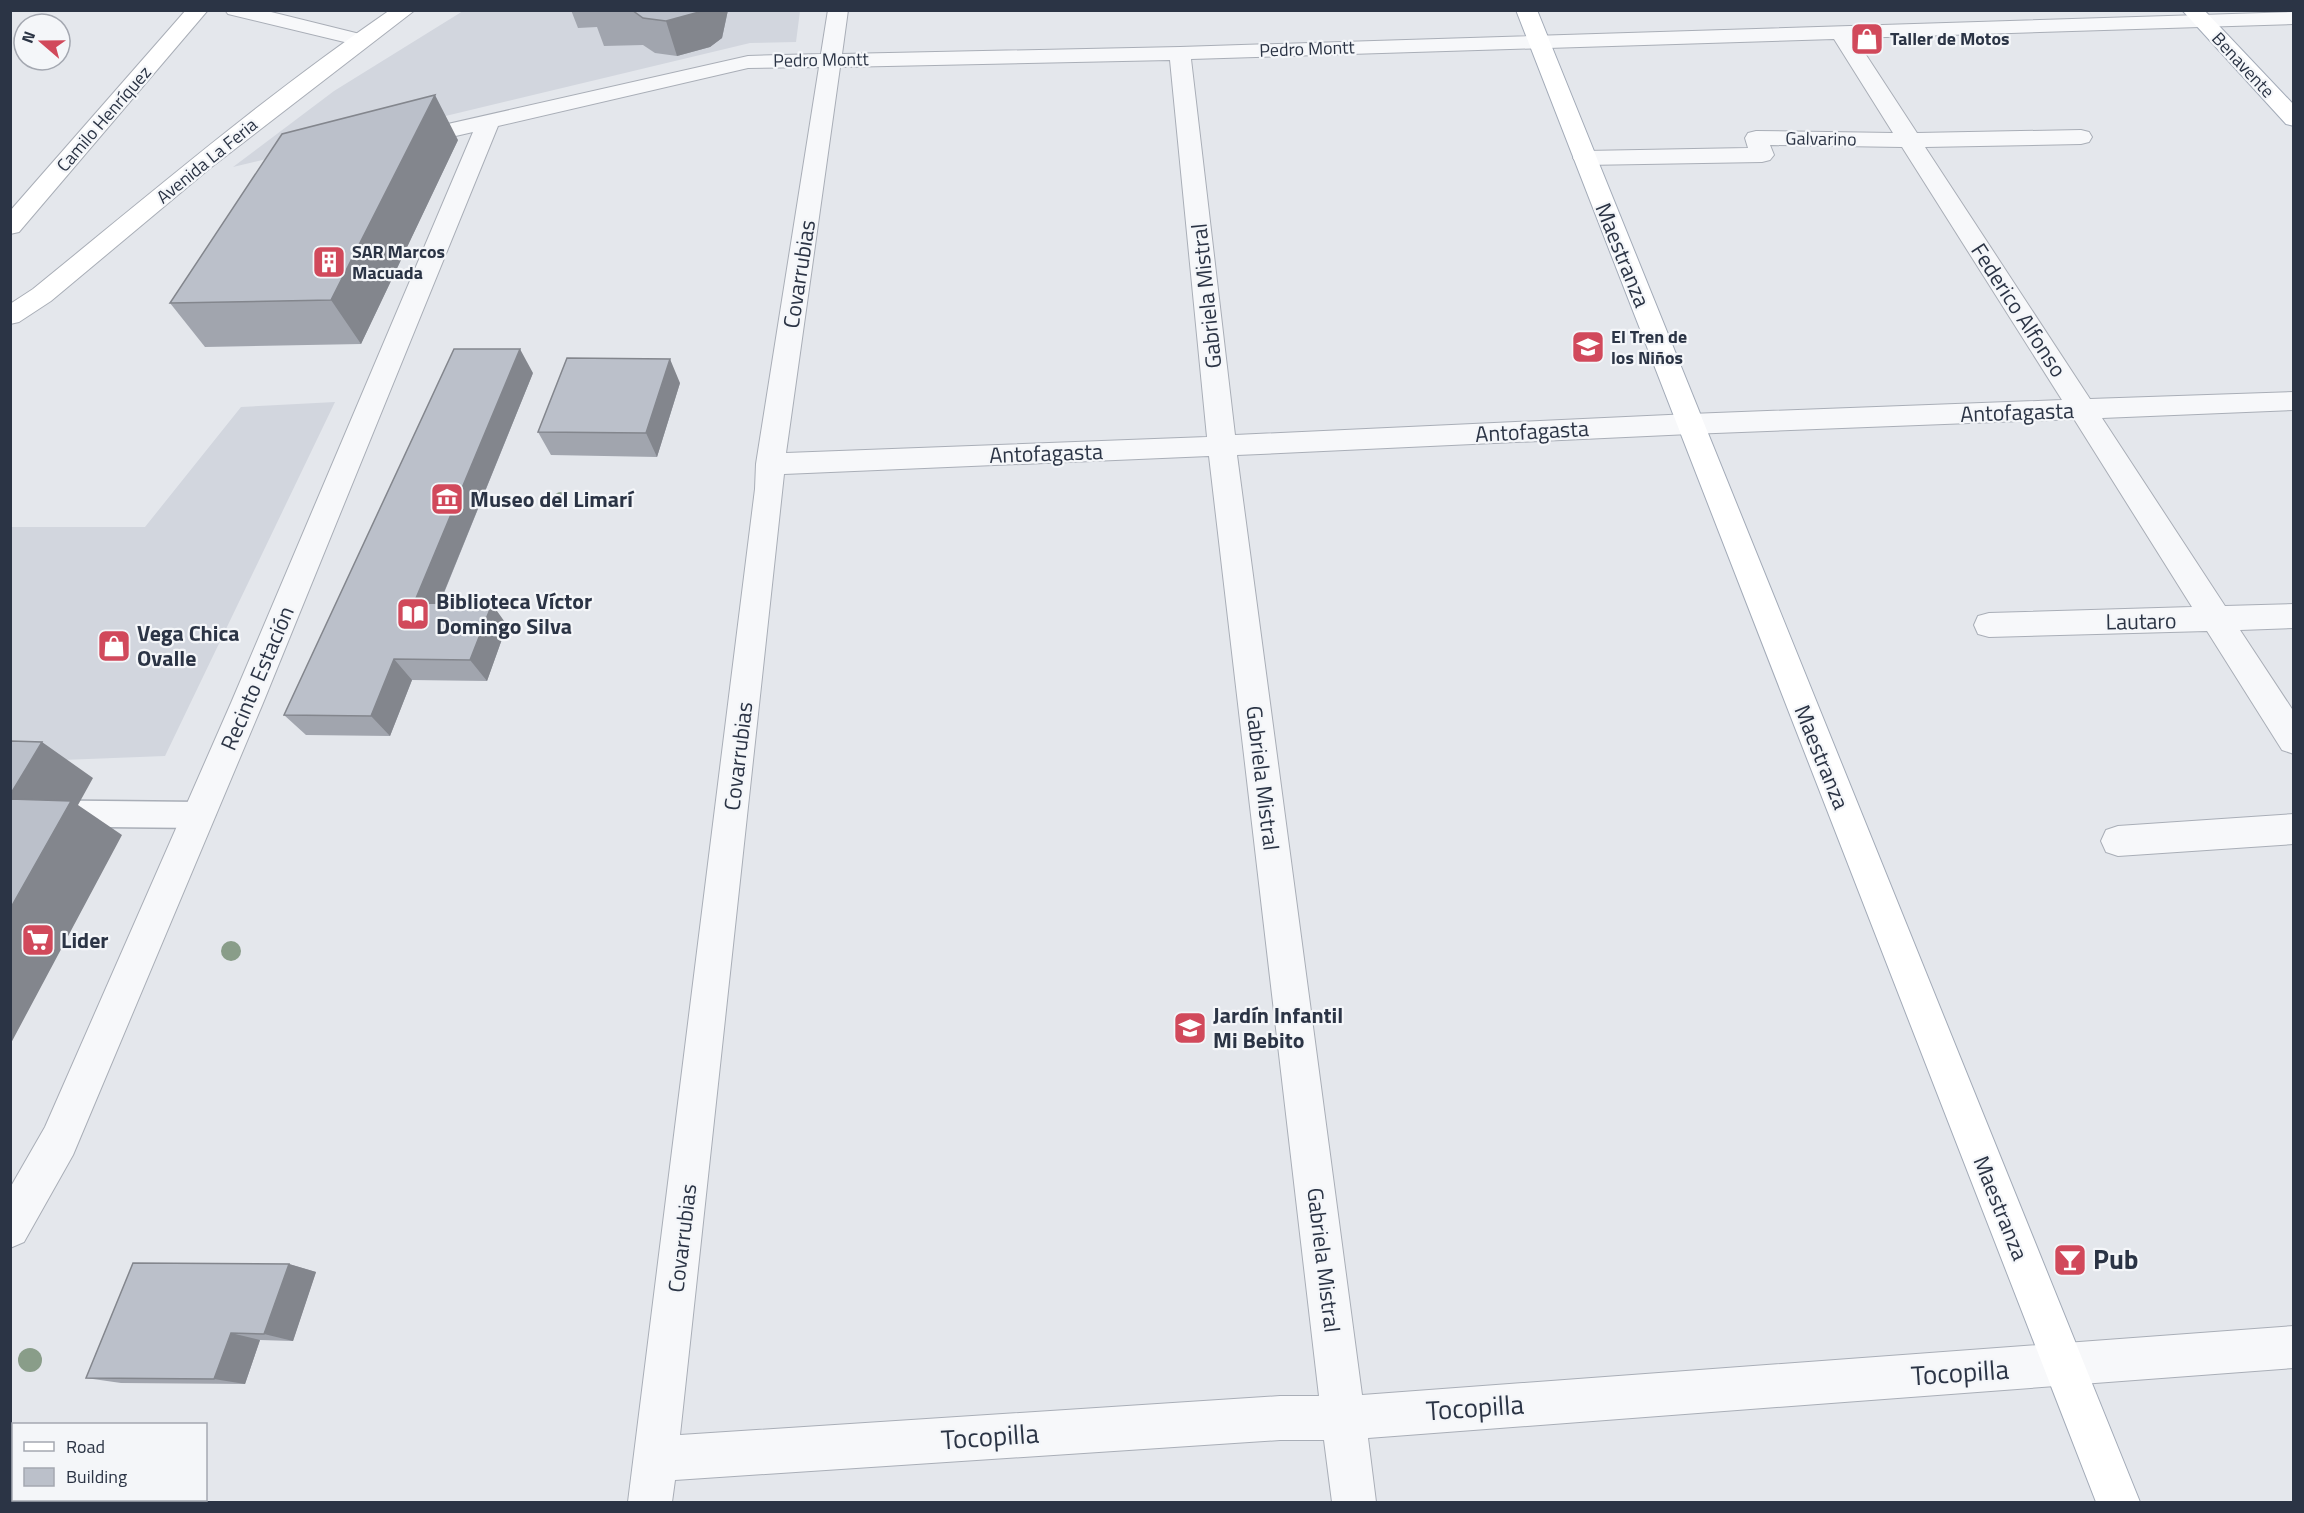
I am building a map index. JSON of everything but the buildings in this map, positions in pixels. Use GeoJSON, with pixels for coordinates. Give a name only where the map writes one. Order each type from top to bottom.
{"type":"FeatureCollection","features":[{"type":"Feature","properties":{"kind":"main road","name":"Camilo Henríquez"},"geometry":{"type":"LineString","coordinates":[[10,227],[198,10]]}},
{"type":"Feature","properties":{"kind":"main road","name":"Avenida La Feria"},"geometry":{"type":"LineString","coordinates":[[11,316],[42,295],[201,164],[361,40],[405,10]]}},
{"type":"Feature","properties":{"kind":"main road","name":"Maestranza"},"geometry":{"type":"LineString","coordinates":[[1526,10],[2118,1503]]}},
{"type":"Feature","properties":{"kind":"main road","name":"Benavente"},"geometry":{"type":"LineString","coordinates":[[2197,16],[2294,119]]}},
{"type":"Feature","properties":{"kind":"street"},"geometry":{"type":"LineString","coordinates":[[235,10],[361,40]]}},
{"type":"Feature","properties":{"kind":"street","name":"Covarrubias"},"geometry":{"type":"LineString","coordinates":[[650,1503],[769,489],[770,464],[838,10]]}},
{"type":"Feature","properties":{"kind":"street","name":"Pedro Montt"},"geometry":{"type":"LineString","coordinates":[[387,146],[748,62],[1179,53],[1842,33],[2197,16],[2294,18]]}},
{"type":"Feature","properties":{"kind":"street","name":"Federico Alfonso"},"geometry":{"type":"LineString","coordinates":[[1842,33],[2294,740]]}},
{"type":"Feature","properties":{"kind":"street","name":"Gabriela Mistral"},"geometry":{"type":"LineString","coordinates":[[1179,53],[1222,446],[1354,1503]]}},
{"type":"Feature","properties":{"kind":"street","name":"Recinto Estación"},"geometry":{"type":"LineString","coordinates":[[10,1228],[59,1141],[200,814],[489,121]]}},
{"type":"Feature","properties":{"kind":"street","name":"Galvarino"},"geometry":{"type":"LineString","coordinates":[[1585,158],[1762,154],[1756,138],[1910,140],[2081,137]]}},
{"type":"Feature","properties":{"kind":"street","name":"Antofagasta"},"geometry":{"type":"LineString","coordinates":[[770,464],[1690,424],[2294,401]]}},
{"type":"Feature","properties":{"kind":"street","name":"Lautaro"},"geometry":{"type":"LineString","coordinates":[[1989,625],[2294,616]]}},
{"type":"Feature","properties":{"kind":"street"},"geometry":{"type":"LineString","coordinates":[[2118,841],[2294,829]]}},
{"type":"Feature","properties":{"kind":"street","name":"Tocopilla"},"geometry":{"type":"LineString","coordinates":[[656,1459],[1280,1418],[1343,1418],[2294,1347]]}},
{"type":"Feature","properties":{"kind":"lane"},"geometry":{"type":"LineString","coordinates":[[10,813],[200,814]]}},
{"type":"Feature","properties":{"kind":"shaded area"},"geometry":{"type":"Polygon","coordinates":[[[463,11],[800,11],[796,42],[750,43],[233,167],[334,91],[463,11]]]}},
{"type":"Feature","properties":{"kind":"shaded area","name":"Vega Chica Ovalle"},"geometry":{"type":"Polygon","coordinates":[[[335,402],[165,756],[11,762],[10,527],[145,527],[241,407],[335,402]]]}},
{"type":"Feature","properties":{"kind":"place","name":"Taller de Motos"},"geometry":{"type":"Point","coordinates":[1867,39]}},
{"type":"Feature","properties":{"kind":"place","name":"SAR Marcos Macuada"},"geometry":{"type":"Point","coordinates":[329,262]}},
{"type":"Feature","properties":{"kind":"place","name":"El Tren de los Niños"},"geometry":{"type":"Point","coordinates":[1588,347]}},
{"type":"Feature","properties":{"kind":"place","name":"Museo del Limarí"},"geometry":{"type":"Point","coordinates":[447,499]}},
{"type":"Feature","properties":{"kind":"place","name":"Biblioteca Víctor Domingo Silva"},"geometry":{"type":"Point","coordinates":[413,614]}},
{"type":"Feature","properties":{"kind":"place","name":"Vega Chica Ovalle"},"geometry":{"type":"Point","coordinates":[114,646]}},
{"type":"Feature","properties":{"kind":"place","name":"Lider"},"geometry":{"type":"Point","coordinates":[38,940]}},
{"type":"Feature","properties":{"kind":"place","name":"Jardín Infantil Mi Bebito"},"geometry":{"type":"Point","coordinates":[1190,1028]}},
{"type":"Feature","properties":{"kind":"place","name":"Pub"},"geometry":{"type":"Point","coordinates":[2070,1260]}}]}
